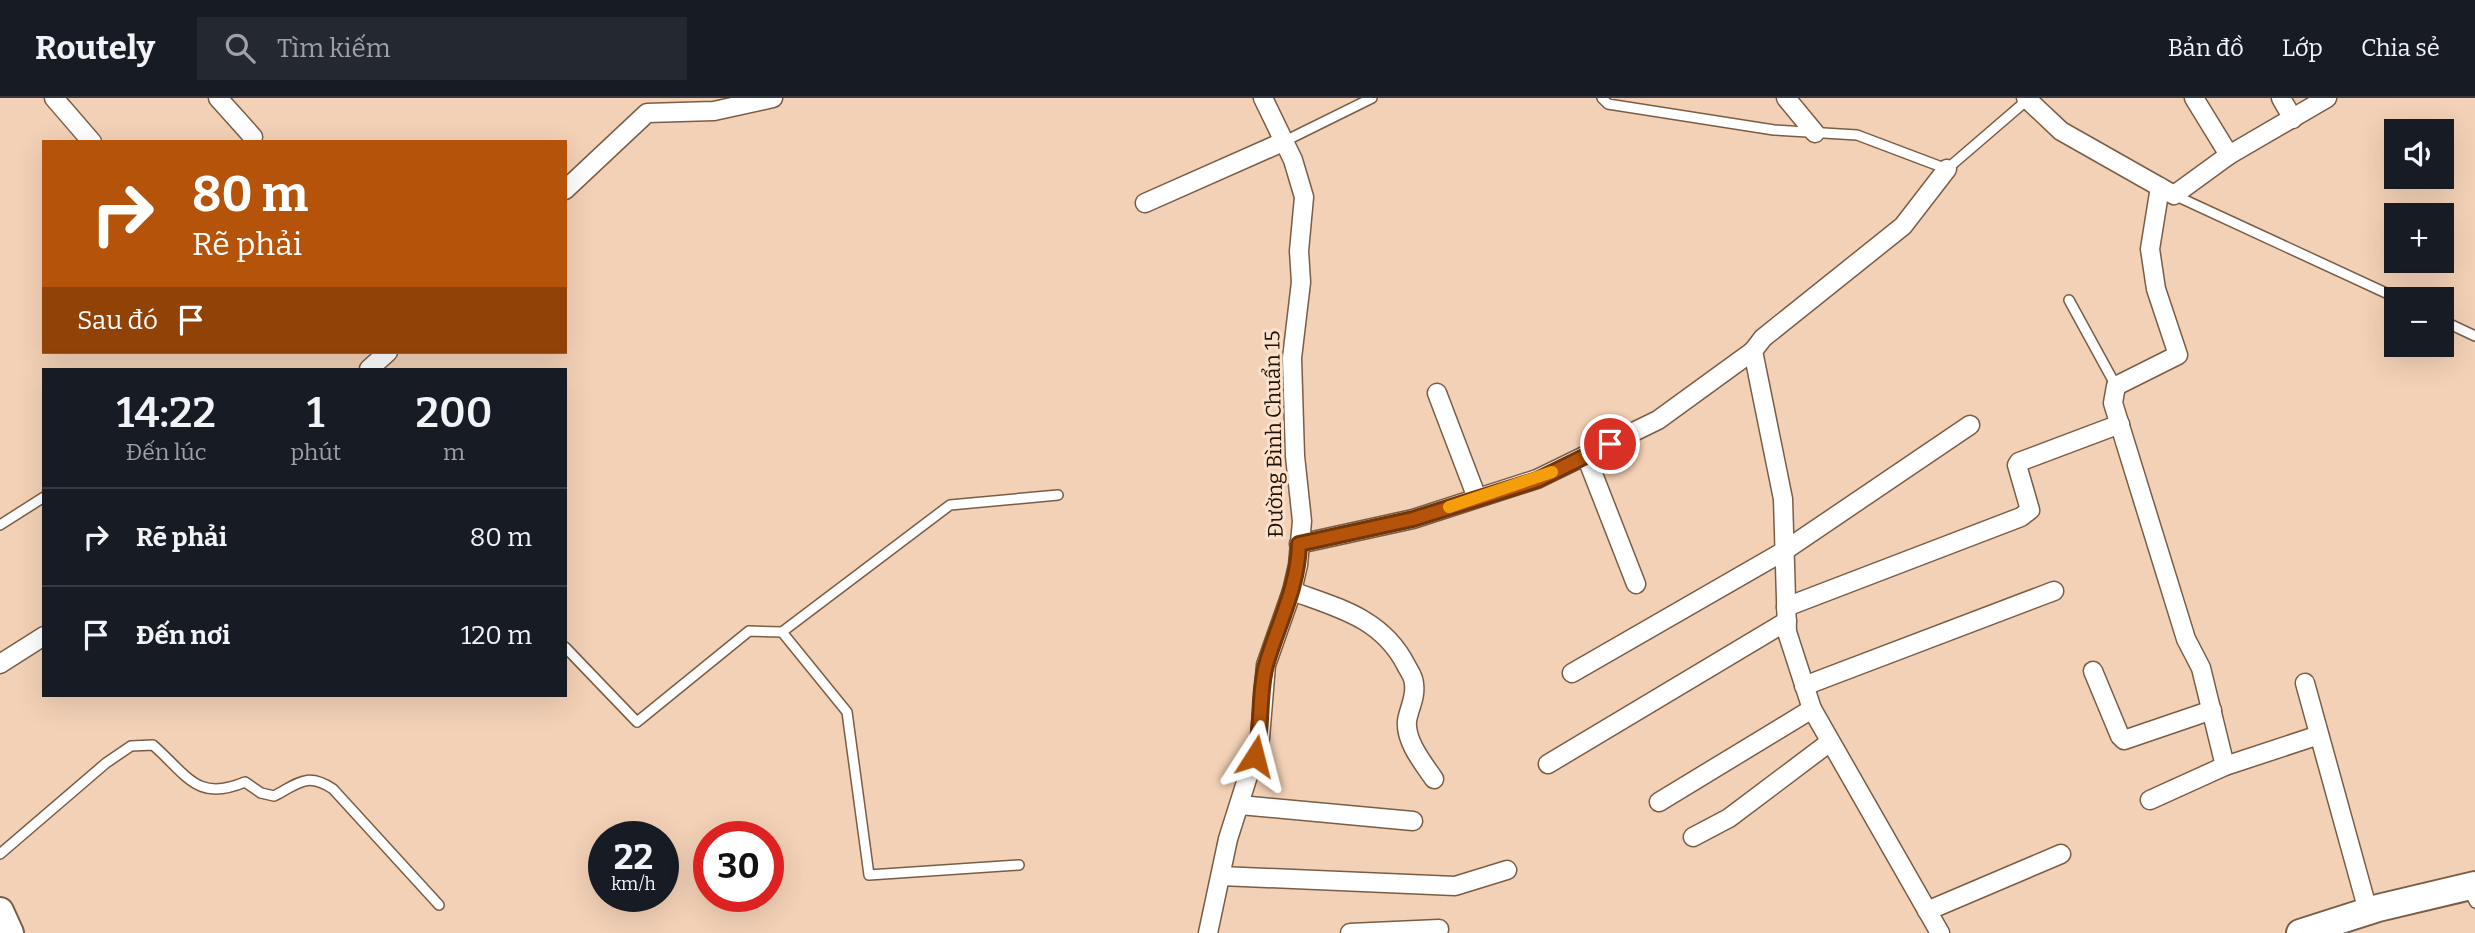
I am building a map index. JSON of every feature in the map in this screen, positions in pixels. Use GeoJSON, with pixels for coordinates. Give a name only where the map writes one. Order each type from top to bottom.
{"type":"FeatureCollection","features":[{"type":"Feature","properties":{"kind":"street"},"geometry":{"type":"LineString","coordinates":[[54,98],[90,140]]}},
{"type":"Feature","properties":{"kind":"street"},"geometry":{"type":"LineString","coordinates":[[218,98],[253,138]]}},
{"type":"Feature","properties":{"kind":"street"},"geometry":{"type":"LineString","coordinates":[[567,188],[648,113],[714,111],[773,98]]}},
{"type":"Feature","properties":{"kind":"street","name":"Đường Bình Chuẩn 15"},"geometry":{"type":"LineString","coordinates":[[1208,933],[1228,839],[1260,738],[1266,666],[1292,592],[1298,565],[1302,522],[1295,456],[1292,358],[1301,282],[1299,251],[1304,197],[1285,141],[1263,98]]}},
{"type":"Feature","properties":{"kind":"street"},"geometry":{"type":"LineString","coordinates":[[1786,98],[1815,132]]}},
{"type":"Feature","properties":{"kind":"street"},"geometry":{"type":"LineString","coordinates":[[2194,98],[2230,155]]}},
{"type":"Feature","properties":{"kind":"street"},"geometry":{"type":"LineString","coordinates":[[2281,98],[2293,118]]}},
{"type":"Feature","properties":{"kind":"street"},"geometry":{"type":"LineString","coordinates":[[2225,766],[2201,668],[2186,639],[2113,403],[2116,386],[2179,355],[2156,289],[2150,249],[2167,191],[2328,98]]}},
{"type":"Feature","properties":{"kind":"street"},"geometry":{"type":"LineString","coordinates":[[2026,100],[2061,131],[2167,191]]}},
{"type":"Feature","properties":{"kind":"street"},"geometry":{"type":"LineString","coordinates":[[1145,203],[1285,141]]}},
{"type":"Feature","properties":{"kind":"street"},"geometry":{"type":"LineString","coordinates":[[1299,544],[1413,519],[1537,480],[1658,420],[1753,351],[1763,338],[1903,226],[1947,169]]}},
{"type":"Feature","properties":{"kind":"street"},"geometry":{"type":"LineString","coordinates":[[1753,351],[1783,499],[1787,632],[1811,709],[1940,933]]}},
{"type":"Feature","properties":{"kind":"street"},"geometry":{"type":"LineString","coordinates":[[370,368],[385,354]]}},
{"type":"Feature","properties":{"kind":"street"},"geometry":{"type":"LineString","coordinates":[[1437,393],[1478,498]]}},
{"type":"Feature","properties":{"kind":"street"},"geometry":{"type":"LineString","coordinates":[[1548,764],[1787,614],[2021,517],[2030,510],[2017,465],[2019,462],[2120,424]]}},
{"type":"Feature","properties":{"kind":"street"},"geometry":{"type":"LineString","coordinates":[[1572,673],[1784,551],[1970,425]]}},
{"type":"Feature","properties":{"kind":"street"},"geometry":{"type":"LineString","coordinates":[[1586,456],[1636,584]]}},
{"type":"Feature","properties":{"kind":"street"},"geometry":{"type":"LineString","coordinates":[[1804,685],[2054,591]]}},
{"type":"Feature","properties":{"kind":"street"},"geometry":{"type":"LineString","coordinates":[[1292,592],[1357,615],[1380,629],[1400,653],[1414,680],[1415,698],[1407,722],[1414,749],[1434,779]]}},
{"type":"Feature","properties":{"kind":"street"},"geometry":{"type":"LineString","coordinates":[[0,664],[42,637]]}},
{"type":"Feature","properties":{"kind":"street"},"geometry":{"type":"LineString","coordinates":[[2093,671],[2124,740],[2212,710]]}},
{"type":"Feature","properties":{"kind":"street"},"geometry":{"type":"LineString","coordinates":[[2305,683],[2368,911]]}},
{"type":"Feature","properties":{"kind":"street"},"geometry":{"type":"LineString","coordinates":[[1659,802],[1811,709]]}},
{"type":"Feature","properties":{"kind":"street"},"geometry":{"type":"LineString","coordinates":[[2150,800],[2225,766],[2319,735]]}},
{"type":"Feature","properties":{"kind":"street"},"geometry":{"type":"LineString","coordinates":[[1693,837],[1729,818],[1830,742]]}},
{"type":"Feature","properties":{"kind":"street"},"geometry":{"type":"LineString","coordinates":[[1240,805],[1413,821]]}},
{"type":"Feature","properties":{"kind":"street"},"geometry":{"type":"LineString","coordinates":[[1927,911],[2060,854]]}},
{"type":"Feature","properties":{"kind":"street"},"geometry":{"type":"LineString","coordinates":[[1221,876],[1455,886],[1507,870]]}},
{"type":"Feature","properties":{"kind":"street"},"geometry":{"type":"LineString","coordinates":[[2306,932],[2368,911],[2472,892]]}},
{"type":"Feature","properties":{"kind":"street"},"geometry":{"type":"LineString","coordinates":[[0,911],[10,933]]}},
{"type":"Feature","properties":{"kind":"street"},"geometry":{"type":"LineString","coordinates":[[1350,933],[1438,929]]}},
{"type":"Feature","properties":{"kind":"lane"},"geometry":{"type":"LineString","coordinates":[[1285,141],[1372,98]]}},
{"type":"Feature","properties":{"kind":"lane"},"geometry":{"type":"LineString","coordinates":[[1602,98],[1608,104],[1774,130],[1857,135],[1947,169],[2026,100]]}},
{"type":"Feature","properties":{"kind":"lane"},"geometry":{"type":"LineString","coordinates":[[2167,191],[2384,292]]}},
{"type":"Feature","properties":{"kind":"lane"},"geometry":{"type":"LineString","coordinates":[[2069,300],[2116,386]]}},
{"type":"Feature","properties":{"kind":"lane"},"geometry":{"type":"LineString","coordinates":[[2454,326],[2475,336]]}},
{"type":"Feature","properties":{"kind":"lane"},"geometry":{"type":"LineString","coordinates":[[567,649],[637,722],[749,631],[782,632],[950,505],[1058,495]]}},
{"type":"Feature","properties":{"kind":"lane"},"geometry":{"type":"LineString","coordinates":[[0,525],[42,498]]}},
{"type":"Feature","properties":{"kind":"lane"},"geometry":{"type":"LineString","coordinates":[[782,632],[847,712],[869,875],[1019,865]]}},
{"type":"Feature","properties":{"kind":"lane"},"geometry":{"type":"LineString","coordinates":[[0,854],[106,763],[131,747],[153,745],[201,788],[222,792],[245,782],[261,793],[274,796],[307,779],[317,779],[333,789],[439,905]]}},
{"type":"Feature","properties":{"kind":"slow traffic"},"geometry":{"type":"LineString","coordinates":[[1449,507],[1537,480],[1552,472]]}},
{"type":"Feature","properties":{"kind":"route"},"geometry":{"type":"LineString","coordinates":[[1255,756],[1260,738],[1266,666],[1292,592],[1299,544],[1413,519],[1537,480],[1610,444]]}}]}
